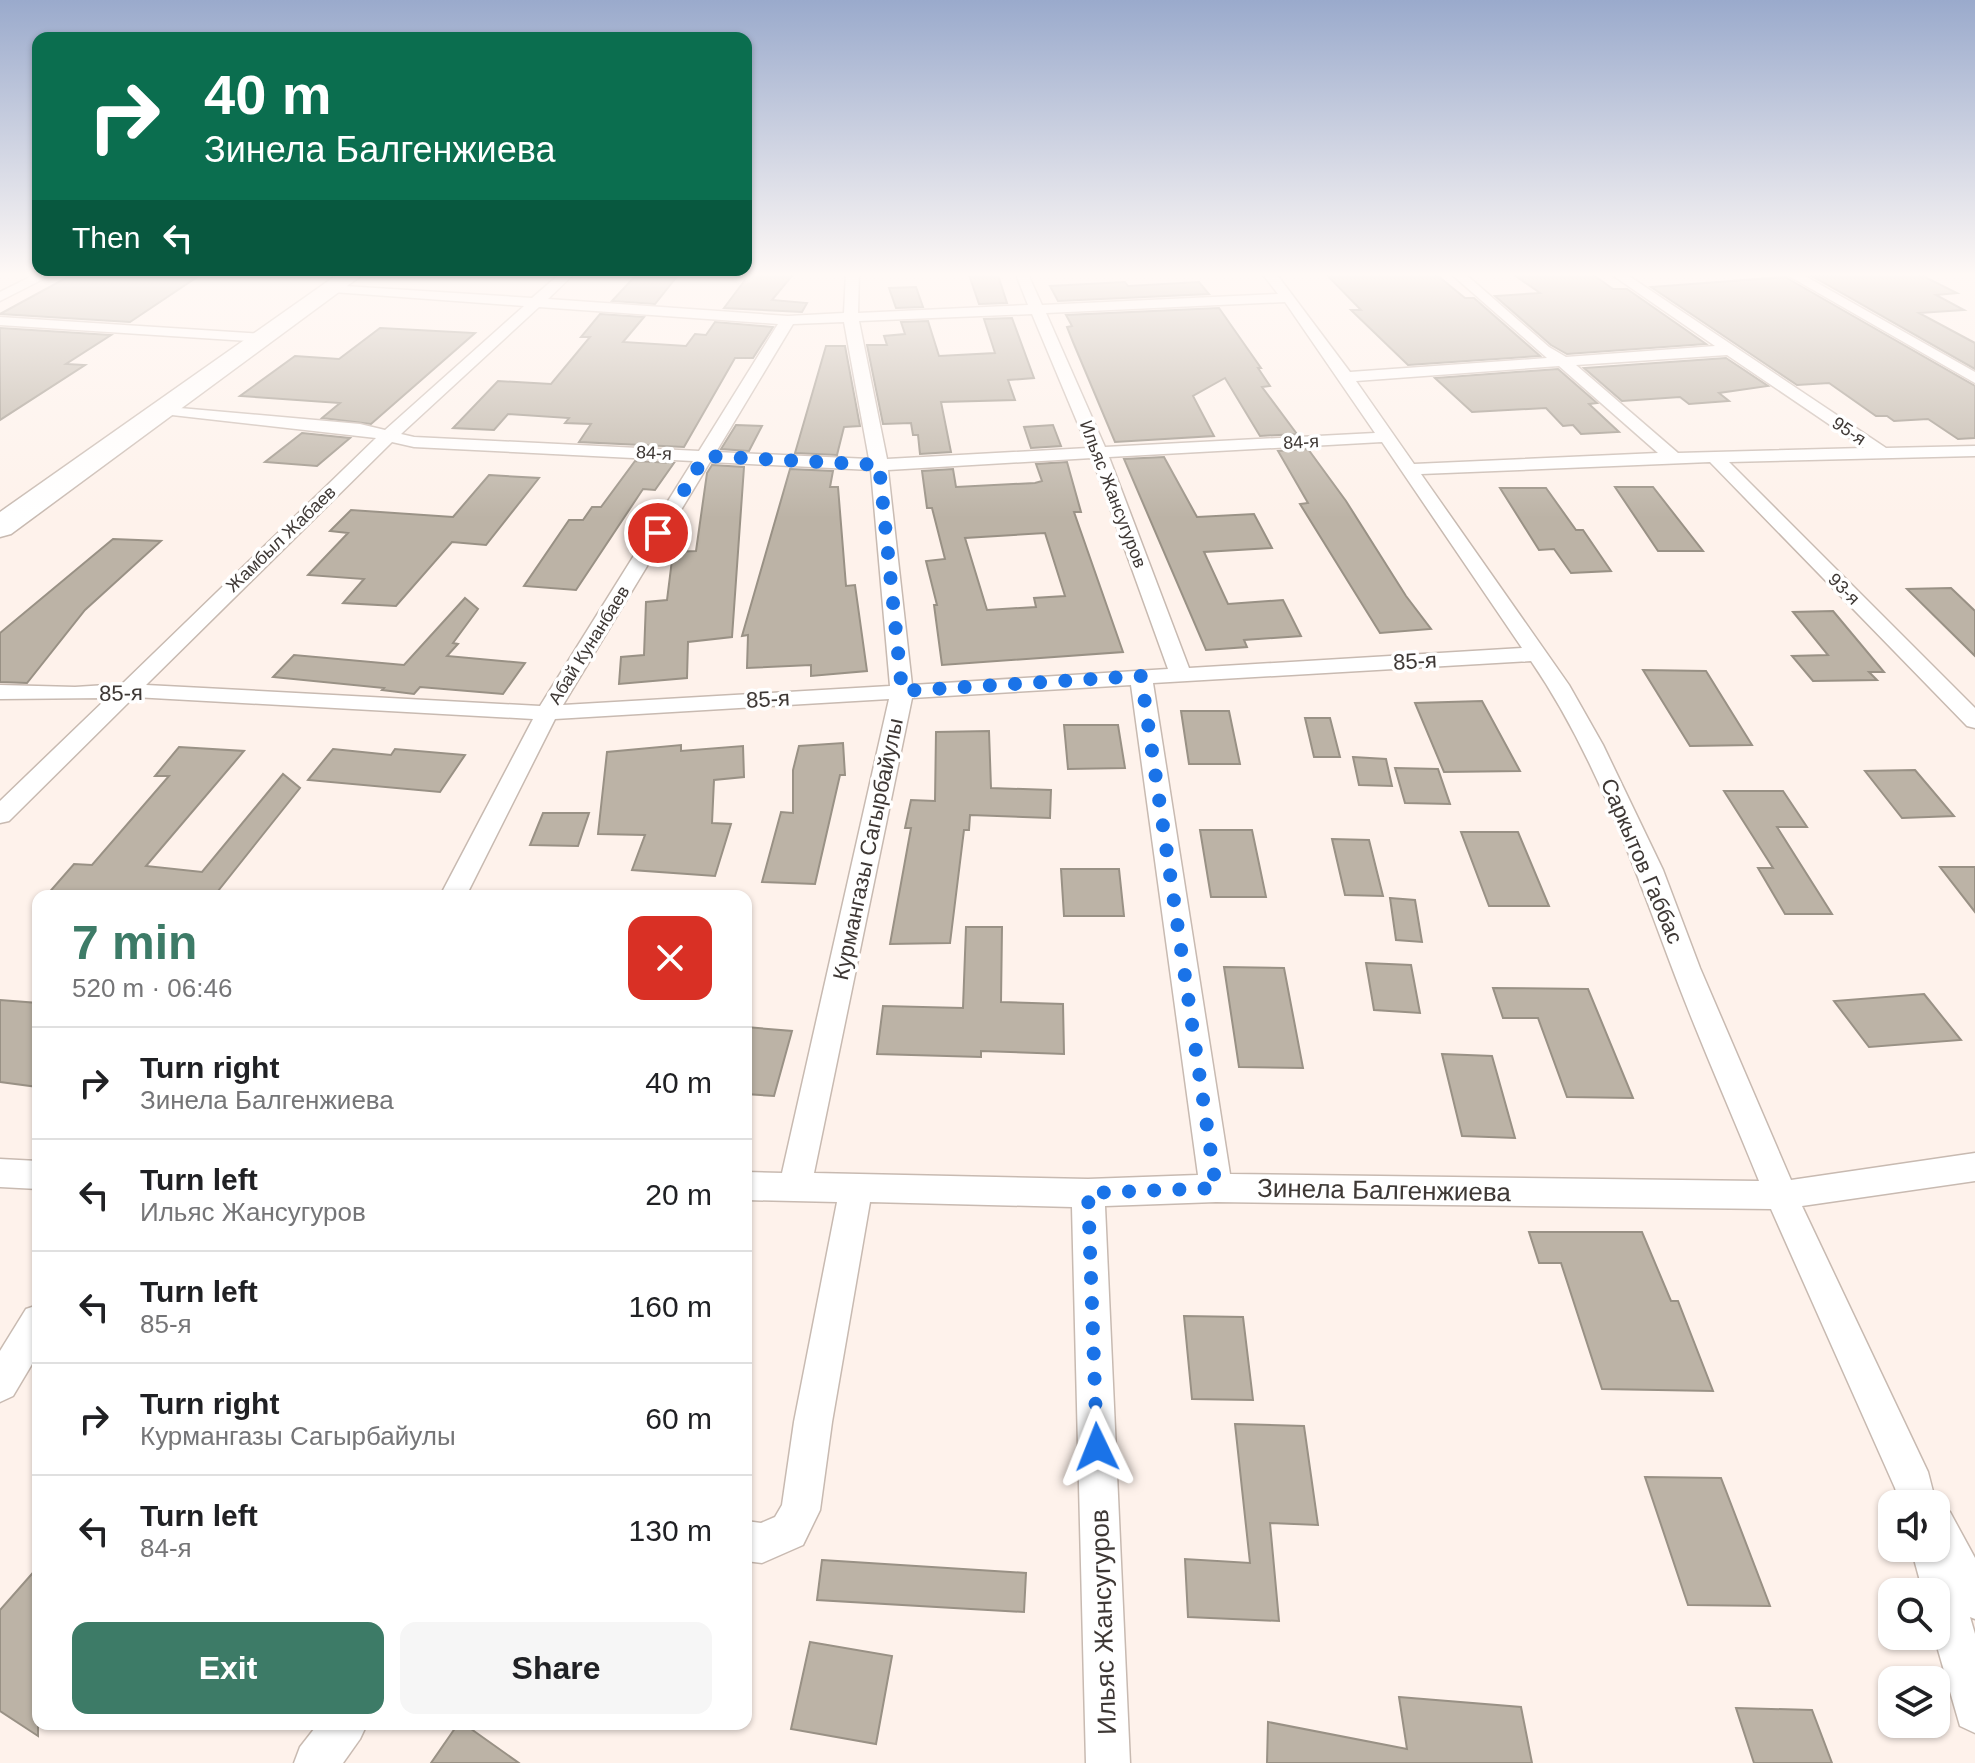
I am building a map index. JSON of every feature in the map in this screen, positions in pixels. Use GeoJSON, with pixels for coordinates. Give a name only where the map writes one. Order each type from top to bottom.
{"type":"FeatureCollection","features":[{"type":"Feature","properties":{"kind":"highway"},"geometry":{"type":"LineString","coordinates":[[2,524],[242,354]]}},
{"type":"Feature","properties":{"kind":"street","name":"Жамбыл Жабаев"},"geometry":{"type":"LineString","coordinates":[[0,815],[387,437],[480,354]]}},
{"type":"Feature","properties":{"kind":"street","name":"Абай Кунанбаев"},"geometry":{"type":"LineString","coordinates":[[456,890],[547,713],[767,354]]}},
{"type":"Feature","properties":{"kind":"street","name":"Курмангазы Сагырбайулы"},"geometry":{"type":"LineString","coordinates":[[795,1186],[902,691],[879,465],[858,354]]}},
{"type":"Feature","properties":{"kind":"street","name":"Ильяс Жансугуров"},"geometry":{"type":"LineString","coordinates":[[1056,354],[1099,453],[1180,674]]}},
{"type":"Feature","properties":{"kind":"street","name":"Саркытов Габбас"},"geometry":{"type":"LineString","coordinates":[[1329,354],[1536,654],[1591,745],[1650,870],[1686,968],[1781,1195],[1915,1490]]}},
{"type":"Feature","properties":{"kind":"street"},"geometry":{"type":"LineString","coordinates":[[1551,354],[1674,458]]}},
{"type":"Feature","properties":{"kind":"street"},"geometry":{"type":"LineString","coordinates":[[1345,377],[1663,354]]}},
{"type":"Feature","properties":{"kind":"street","name":"95-я"},"geometry":{"type":"LineString","coordinates":[[1733,354],[1885,455]]}},
{"type":"Feature","properties":{"kind":"street"},"geometry":{"type":"LineString","coordinates":[[1933,354],[1975,378]]}},
{"type":"Feature","properties":{"kind":"street","name":"84-я"},"geometry":{"type":"LineString","coordinates":[[163,409],[360,429],[414,442],[879,465],[1387,437]]}},
{"type":"Feature","properties":{"kind":"street"},"geometry":{"type":"LineString","coordinates":[[1410,469],[1674,458],[1975,451]]}},
{"type":"Feature","properties":{"kind":"street","name":"93-я"},"geometry":{"type":"LineString","coordinates":[[1714,457],[1975,721]]}},
{"type":"Feature","properties":{"kind":"street","name":"85-я"},"geometry":{"type":"LineString","coordinates":[[0,692],[75,694],[125,690],[547,713],[1536,654]]}},
{"type":"Feature","properties":{"kind":"street"},"geometry":{"type":"LineString","coordinates":[[1141,676],[1216,1188]]}},
{"type":"Feature","properties":{"kind":"street","name":"Зинела Балгенжиева"},"geometry":{"type":"LineString","coordinates":[[752,1186],[1088,1193],[1216,1188],[1781,1195],[1975,1167]]}},
{"type":"Feature","properties":{"kind":"street"},"geometry":{"type":"LineString","coordinates":[[0,1173],[32,1175]]}},
{"type":"Feature","properties":{"kind":"street"},"geometry":{"type":"LineString","coordinates":[[752,1542],[762,1543],[789,1531],[801,1510],[813,1422],[856,1188]]}},
{"type":"Feature","properties":{"kind":"street","name":"Ильяс Жансугуров"},"geometry":{"type":"LineString","coordinates":[[1088,1193],[1108,1763]]}},
{"type":"Feature","properties":{"kind":"street"},"geometry":{"type":"LineString","coordinates":[[0,1384],[32,1331]]}},
{"type":"Feature","properties":{"kind":"street"},"geometry":{"type":"LineString","coordinates":[[1950,1552],[1975,1599]]}},
{"type":"Feature","properties":{"kind":"street"},"geometry":{"type":"LineString","coordinates":[[1935,1562],[1975,1711]]}},
{"type":"Feature","properties":{"kind":"street"},"geometry":{"type":"LineString","coordinates":[[316,1763],[341,1730]]}},
{"type":"Feature","properties":{"kind":"building"},"geometry":{"type":"Polygon","coordinates":[[[0,354],[81,354],[66,364],[85,365],[0,420],[0,354]]]}},
{"type":"Feature","properties":{"kind":"building"},"geometry":{"type":"Polygon","coordinates":[[[345,354],[451,354],[371,424],[322,418],[340,403],[240,396],[295,356],[339,359],[345,354]]]}},
{"type":"Feature","properties":{"kind":"building"},"geometry":{"type":"Polygon","coordinates":[[[576,354],[755,354],[753,358],[735,358],[684,447],[579,442],[591,424],[565,423],[569,418],[508,414],[494,430],[453,428],[498,381],[551,384],[576,354]]]}},
{"type":"Feature","properties":{"kind":"building"},"geometry":{"type":"Polygon","coordinates":[[[824,354],[847,354],[860,426],[844,427],[837,455],[795,453],[824,354]]]}},
{"type":"Feature","properties":{"kind":"building"},"geometry":{"type":"Polygon","coordinates":[[[869,354],[1025,354],[1034,378],[1008,380],[1015,400],[941,402],[951,452],[920,454],[918,435],[913,435],[911,423],[883,424],[869,354]]]}},
{"type":"Feature","properties":{"kind":"building"},"geometry":{"type":"Polygon","coordinates":[[[1078,354],[1251,354],[1270,386],[1262,387],[1297,434],[1260,436],[1225,378],[1193,396],[1214,436],[1115,442],[1078,354]]]}},
{"type":"Feature","properties":{"kind":"building"},"geometry":{"type":"Polygon","coordinates":[[[1397,354],[1540,356],[1408,365],[1397,354]]]}},
{"type":"Feature","properties":{"kind":"building"},"geometry":{"type":"Polygon","coordinates":[[[1751,354],[1920,354],[1975,386],[1975,438],[1958,439],[1928,419],[1894,421],[1887,416],[1876,416],[1829,383],[1797,385],[1751,354]]]}},
{"type":"Feature","properties":{"kind":"building"},"geometry":{"type":"Polygon","coordinates":[[[1949,354],[1975,354],[1975,369],[1949,354]]]}},
{"type":"Feature","properties":{"kind":"building"},"geometry":{"type":"Polygon","coordinates":[[[1726,358],[1768,386],[1719,393],[1729,401],[1689,404],[1680,397],[1622,401],[1584,368],[1726,358]]]}},
{"type":"Feature","properties":{"kind":"building"},"geometry":{"type":"Polygon","coordinates":[[[1558,369],[1597,403],[1589,404],[1619,432],[1581,434],[1573,425],[1563,426],[1546,408],[1472,412],[1435,378],[1558,369]]]}},
{"type":"Feature","properties":{"kind":"building"},"geometry":{"type":"Polygon","coordinates":[[[736,425],[762,426],[749,451],[721,449],[736,425]]]}},
{"type":"Feature","properties":{"kind":"building"},"geometry":{"type":"Polygon","coordinates":[[[1053,425],[1061,446],[1031,448],[1024,427],[1053,425]]]}},
{"type":"Feature","properties":{"kind":"building"},"geometry":{"type":"Polygon","coordinates":[[[302,433],[350,438],[317,466],[265,462],[302,433]]]}},
{"type":"Feature","properties":{"kind":"building"},"geometry":{"type":"Polygon","coordinates":[[[1308,449],[1431,629],[1380,633],[1300,504],[1308,503],[1278,451],[1308,449]]]}},
{"type":"Feature","properties":{"kind":"building"},"geometry":{"type":"Polygon","coordinates":[[[1164,457],[1197,517],[1254,514],[1272,548],[1204,552],[1228,604],[1283,600],[1301,636],[1244,640],[1247,647],[1206,650],[1124,459],[1164,457]]]}},
{"type":"Feature","properties":{"kind":"building"},"geometry":{"type":"Polygon","coordinates":[[[635,461],[674,463],[655,490],[643,489],[576,590],[524,586],[569,520],[583,520],[592,507],[601,507],[635,461]]]}},
{"type":"Feature","properties":{"kind":"building"},"geometry":{"type":"Polygon","coordinates":[[[1067,462],[1081,512],[1074,512],[1123,652],[942,665],[934,605],[937,605],[926,561],[945,559],[932,508],[927,508],[922,471],[953,469],[956,487],[1035,483],[1042,481],[1036,464],[1067,462]],[[1045,533],[965,538],[987,610],[1036,607],[1034,598],[1065,596],[1045,533]]]}},
{"type":"Feature","properties":{"kind":"building"},"geometry":{"type":"Polygon","coordinates":[[[712,465],[744,467],[732,637],[688,642],[687,678],[619,684],[621,657],[644,655],[646,602],[667,600],[673,552],[696,551],[707,473],[712,465]]]}},
{"type":"Feature","properties":{"kind":"building"},"geometry":{"type":"Polygon","coordinates":[[[790,469],[833,471],[830,487],[838,487],[846,586],[855,585],[867,671],[811,676],[811,665],[747,668],[748,635],[742,636],[790,469]]]}},
{"type":"Feature","properties":{"kind":"building"},"geometry":{"type":"Polygon","coordinates":[[[489,475],[539,478],[486,545],[452,542],[396,606],[343,603],[364,579],[308,575],[348,533],[330,531],[351,510],[453,517],[489,475]]]}},
{"type":"Feature","properties":{"kind":"building"},"geometry":{"type":"Polygon","coordinates":[[[1615,487],[1653,487],[1703,551],[1658,551],[1615,487]]]}},
{"type":"Feature","properties":{"kind":"building"},"geometry":{"type":"Polygon","coordinates":[[[1500,488],[1546,488],[1576,530],[1583,530],[1611,571],[1571,573],[1554,549],[1539,550],[1500,488]]]}},
{"type":"Feature","properties":{"kind":"building"},"geometry":{"type":"Polygon","coordinates":[[[113,539],[161,541],[85,610],[27,683],[0,682],[0,633],[113,539]]]}},
{"type":"Feature","properties":{"kind":"building"},"geometry":{"type":"Polygon","coordinates":[[[1951,588],[1975,611],[1975,656],[1907,589],[1951,588]]]}},
{"type":"Feature","properties":{"kind":"building"},"geometry":{"type":"Polygon","coordinates":[[[465,598],[478,609],[453,643],[458,644],[447,656],[525,663],[503,694],[420,687],[414,694],[273,677],[294,655],[404,665],[465,598]]]}},
{"type":"Feature","properties":{"kind":"building"},"geometry":{"type":"Polygon","coordinates":[[[1833,611],[1884,672],[1869,672],[1877,680],[1813,681],[1792,656],[1828,655],[1793,612],[1833,611]]]}},
{"type":"Feature","properties":{"kind":"building"},"geometry":{"type":"Polygon","coordinates":[[[1643,670],[1706,671],[1752,745],[1690,746],[1643,670]]]}},
{"type":"Feature","properties":{"kind":"building"},"geometry":{"type":"Polygon","coordinates":[[[1482,701],[1520,771],[1444,772],[1415,703],[1482,701]]]}},
{"type":"Feature","properties":{"kind":"building"},"geometry":{"type":"Polygon","coordinates":[[[1181,711],[1229,711],[1240,764],[1189,764],[1181,711]]]}},
{"type":"Feature","properties":{"kind":"building"},"geometry":{"type":"Polygon","coordinates":[[[1305,718],[1330,718],[1340,757],[1314,757],[1305,718]]]}},
{"type":"Feature","properties":{"kind":"building"},"geometry":{"type":"Polygon","coordinates":[[[1064,725],[1118,725],[1125,768],[1068,769],[1064,725]]]}},
{"type":"Feature","properties":{"kind":"building"},"geometry":{"type":"Polygon","coordinates":[[[989,731],[991,788],[1051,790],[1050,818],[970,815],[969,830],[964,830],[950,943],[890,944],[911,828],[905,828],[911,800],[935,801],[936,732],[989,731]]]}},
{"type":"Feature","properties":{"kind":"building"},"geometry":{"type":"Polygon","coordinates":[[[843,743],[845,775],[840,775],[815,884],[762,882],[781,812],[793,813],[793,770],[799,746],[843,743]]]}},
{"type":"Feature","properties":{"kind":"building"},"geometry":{"type":"Polygon","coordinates":[[[681,745],[681,751],[743,746],[744,777],[714,780],[712,823],[731,824],[715,876],[632,870],[645,835],[598,834],[607,752],[681,745]]]}},
{"type":"Feature","properties":{"kind":"building"},"geometry":{"type":"Polygon","coordinates":[[[179,747],[244,751],[146,866],[202,872],[283,774],[300,788],[219,890],[51,890],[74,864],[92,865],[169,776],[155,776],[179,747]]]}},
{"type":"Feature","properties":{"kind":"building"},"geometry":{"type":"Polygon","coordinates":[[[333,749],[391,755],[395,749],[465,755],[440,792],[308,780],[333,749]]]}},
{"type":"Feature","properties":{"kind":"building"},"geometry":{"type":"Polygon","coordinates":[[[1353,757],[1386,759],[1392,786],[1359,785],[1353,757]]]}},
{"type":"Feature","properties":{"kind":"building"},"geometry":{"type":"Polygon","coordinates":[[[1395,768],[1438,769],[1450,804],[1405,803],[1395,768]]]}},
{"type":"Feature","properties":{"kind":"building"},"geometry":{"type":"Polygon","coordinates":[[[1915,770],[1954,816],[1902,818],[1865,771],[1915,770]]]}},
{"type":"Feature","properties":{"kind":"building"},"geometry":{"type":"Polygon","coordinates":[[[1724,791],[1783,791],[1807,827],[1777,827],[1832,914],[1785,914],[1758,868],[1773,868],[1724,791]]]}},
{"type":"Feature","properties":{"kind":"building"},"geometry":{"type":"Polygon","coordinates":[[[543,813],[589,813],[578,846],[530,845],[543,813]]]}},
{"type":"Feature","properties":{"kind":"building"},"geometry":{"type":"Polygon","coordinates":[[[1200,830],[1252,830],[1266,897],[1211,897],[1200,830]]]}},
{"type":"Feature","properties":{"kind":"building"},"geometry":{"type":"Polygon","coordinates":[[[1461,832],[1518,832],[1549,906],[1489,906],[1461,832]]]}},
{"type":"Feature","properties":{"kind":"building"},"geometry":{"type":"Polygon","coordinates":[[[1332,839],[1369,840],[1383,896],[1345,895],[1332,839]]]}},
{"type":"Feature","properties":{"kind":"building"},"geometry":{"type":"Polygon","coordinates":[[[1940,867],[1975,867],[1975,912],[1940,867]]]}},
{"type":"Feature","properties":{"kind":"building"},"geometry":{"type":"Polygon","coordinates":[[[1061,869],[1119,869],[1124,916],[1064,916],[1061,869]]]}},
{"type":"Feature","properties":{"kind":"building"},"geometry":{"type":"Polygon","coordinates":[[[1390,898],[1415,900],[1422,942],[1396,940],[1390,898]]]}},
{"type":"Feature","properties":{"kind":"building"},"geometry":{"type":"Polygon","coordinates":[[[966,927],[1002,927],[1001,1002],[1063,1004],[1064,1054],[981,1051],[981,1057],[877,1054],[883,1006],[963,1008],[966,927]]]}},
{"type":"Feature","properties":{"kind":"building"},"geometry":{"type":"Polygon","coordinates":[[[1366,963],[1411,965],[1420,1013],[1374,1010],[1366,963]]]}},
{"type":"Feature","properties":{"kind":"building"},"geometry":{"type":"Polygon","coordinates":[[[1224,967],[1284,968],[1303,1068],[1239,1067],[1224,967]]]}},
{"type":"Feature","properties":{"kind":"building"},"geometry":{"type":"Polygon","coordinates":[[[1493,988],[1588,989],[1633,1098],[1567,1097],[1538,1018],[1503,1018],[1493,988]]]}},
{"type":"Feature","properties":{"kind":"building"},"geometry":{"type":"Polygon","coordinates":[[[1924,994],[1961,1040],[1869,1047],[1834,1001],[1924,994]]]}},
{"type":"Feature","properties":{"kind":"building"},"geometry":{"type":"Polygon","coordinates":[[[0,1000],[32,1003],[32,1086],[0,1082],[0,1000]]]}},
{"type":"Feature","properties":{"kind":"building"},"geometry":{"type":"Polygon","coordinates":[[[752,1028],[792,1031],[774,1096],[752,1094],[752,1028]]]}},
{"type":"Feature","properties":{"kind":"building"},"geometry":{"type":"Polygon","coordinates":[[[1442,1054],[1492,1056],[1515,1138],[1462,1136],[1442,1054]]]}},
{"type":"Feature","properties":{"kind":"building"},"geometry":{"type":"Polygon","coordinates":[[[1529,1232],[1642,1232],[1671,1301],[1678,1301],[1713,1391],[1602,1389],[1561,1263],[1539,1263],[1529,1232]]]}},
{"type":"Feature","properties":{"kind":"building"},"geometry":{"type":"Polygon","coordinates":[[[1184,1316],[1243,1317],[1253,1400],[1192,1399],[1184,1316]]]}},
{"type":"Feature","properties":{"kind":"building"},"geometry":{"type":"Polygon","coordinates":[[[1235,1424],[1304,1426],[1318,1525],[1270,1523],[1279,1621],[1188,1617],[1185,1559],[1250,1563],[1235,1424]]]}},
{"type":"Feature","properties":{"kind":"building"},"geometry":{"type":"Polygon","coordinates":[[[1645,1477],[1721,1478],[1770,1606],[1688,1605],[1645,1477]]]}},
{"type":"Feature","properties":{"kind":"building"},"geometry":{"type":"Polygon","coordinates":[[[822,1560],[1026,1573],[1024,1612],[817,1600],[822,1560]]]}},
{"type":"Feature","properties":{"kind":"building"},"geometry":{"type":"Polygon","coordinates":[[[32,1574],[32,1730],[38,1730],[38,1736],[0,1711],[0,1610],[32,1574]]]}},
{"type":"Feature","properties":{"kind":"building"},"geometry":{"type":"Polygon","coordinates":[[[810,1642],[892,1656],[876,1744],[791,1729],[810,1642]]]}},
{"type":"Feature","properties":{"kind":"building"},"geometry":{"type":"Polygon","coordinates":[[[1399,1697],[1521,1707],[1532,1763],[1267,1763],[1268,1722],[1407,1749],[1399,1697]]]}},
{"type":"Feature","properties":{"kind":"building"},"geometry":{"type":"Polygon","coordinates":[[[1736,1708],[1812,1710],[1832,1763],[1754,1763],[1736,1708]]]}},
{"type":"Feature","properties":{"kind":"building"},"geometry":{"type":"Polygon","coordinates":[[[454,1730],[472,1730],[519,1763],[431,1763],[454,1730]]]}},
{"type":"Feature","properties":{"kind":"route"},"geometry":{"type":"LineString","coordinates":[[658,533],[705,456],[879,465],[902,691],[1141,676],[1216,1188],[1088,1193],[1097,1447]]}}]}
